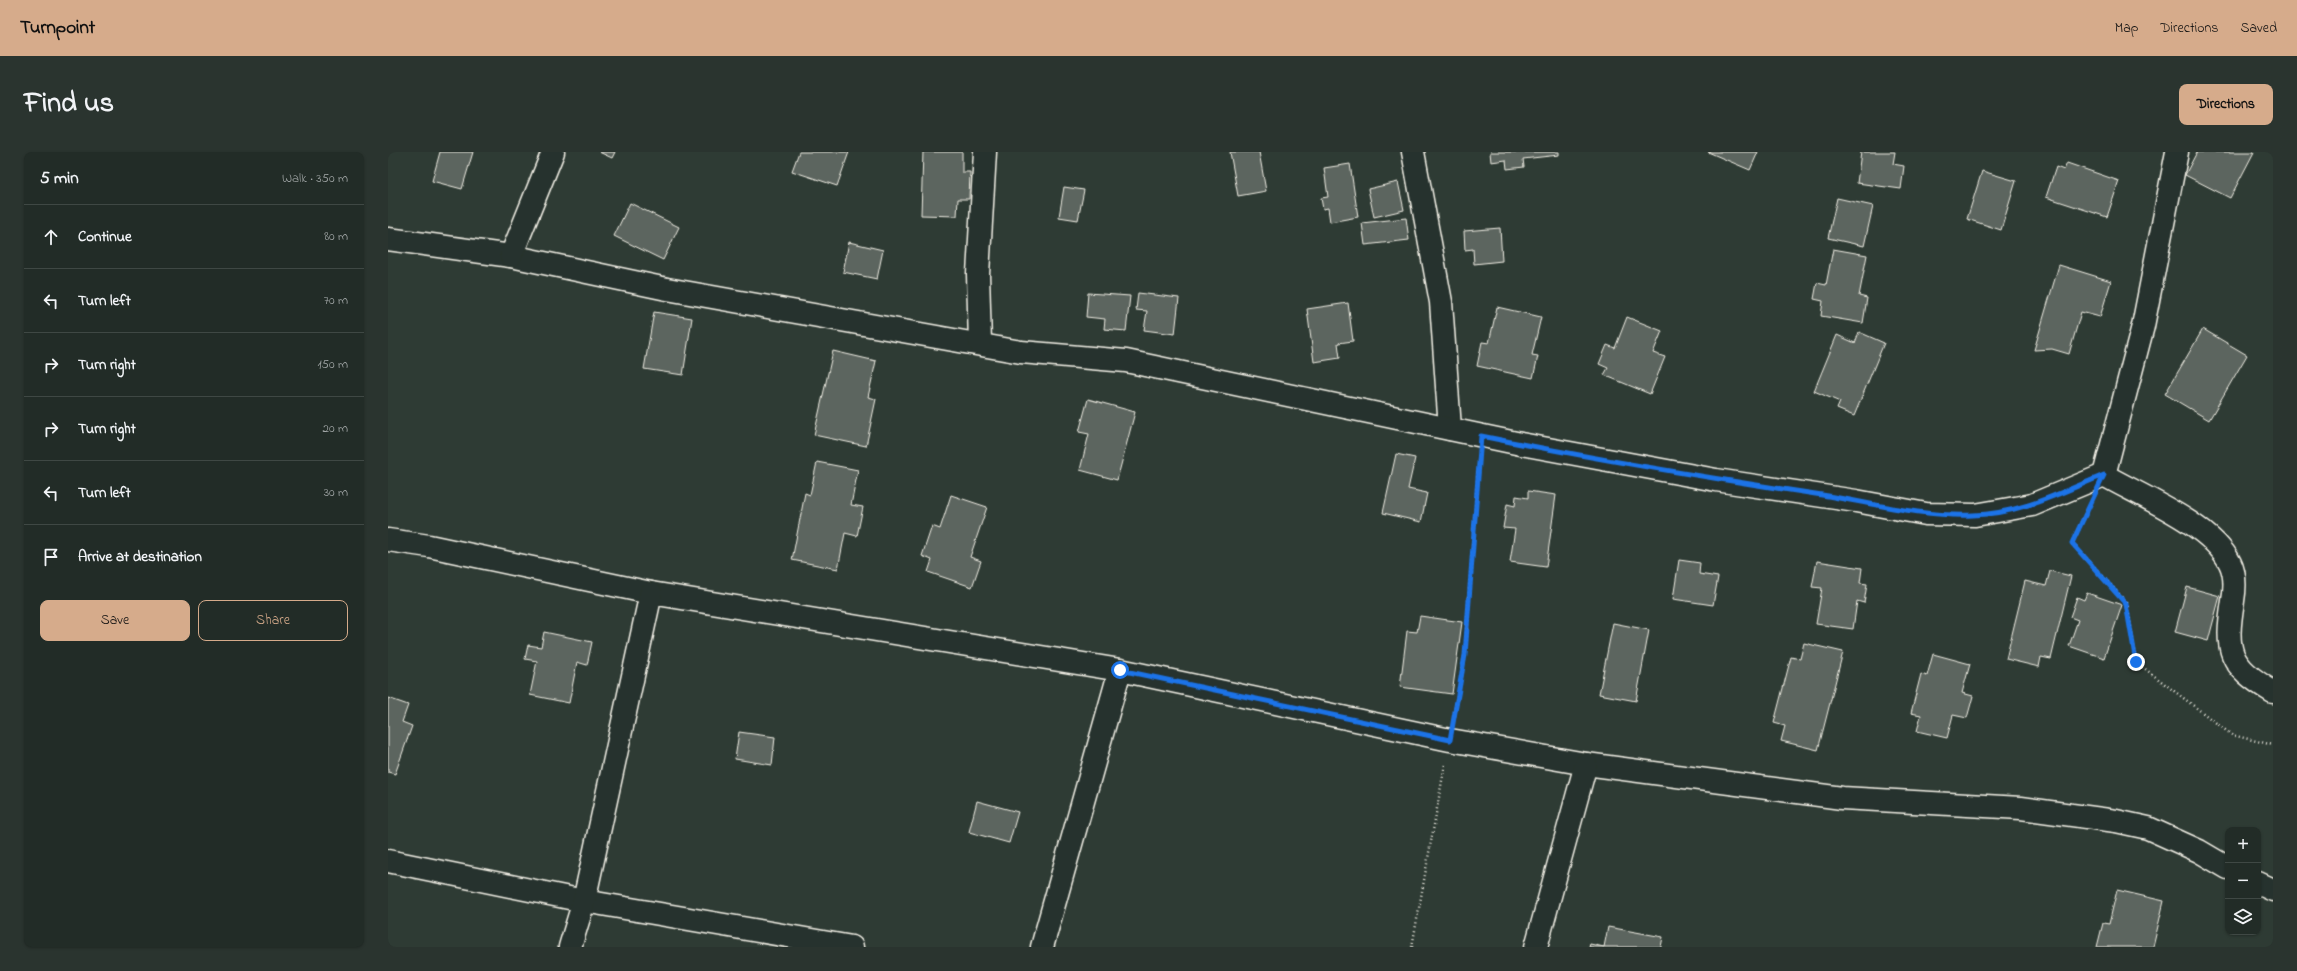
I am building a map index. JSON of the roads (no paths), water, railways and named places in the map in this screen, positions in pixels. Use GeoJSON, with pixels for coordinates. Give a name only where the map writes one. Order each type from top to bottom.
{"type":"FeatureCollection","features":[{"type":"Feature","properties":{"kind":"street"},"geometry":{"type":"LineString","coordinates":[[511,256],[554,152]]}},
{"type":"Feature","properties":{"kind":"street"},"geometry":{"type":"LineString","coordinates":[[980,343],[978,274],[985,152]]}},
{"type":"Feature","properties":{"kind":"street"},"geometry":{"type":"LineString","coordinates":[[1413,152],[1441,302],[1450,429]]}},
{"type":"Feature","properties":{"kind":"street"},"geometry":{"type":"LineString","coordinates":[[2104,475],[2143,326],[2177,152]]}},
{"type":"Feature","properties":{"kind":"street"},"geometry":{"type":"LineString","coordinates":[[388,239],[511,256],[667,289],[980,343],[1021,352],[1126,362],[1438,428],[1450,429],[1716,480],[1856,501],[1926,514],[1975,515],[2032,505],[2104,475]]}},
{"type":"Feature","properties":{"kind":"street"},"geometry":{"type":"LineString","coordinates":[[2104,475],[2149,499],[2212,537],[2230,563],[2236,585],[2228,638],[2233,654],[2242,671],[2273,692]]}},
{"type":"Feature","properties":{"kind":"street"},"geometry":{"type":"LineString","coordinates":[[388,540],[429,546],[652,593],[1120,670],[1450,740],[1586,764],[1842,798],[2021,808],[2116,821],[2155,831],[2198,851],[2225,866]]}},
{"type":"Feature","properties":{"kind":"street"},"geometry":{"type":"LineString","coordinates":[[570,947],[584,902],[652,593]]}},
{"type":"Feature","properties":{"kind":"street"},"geometry":{"type":"LineString","coordinates":[[1042,947],[1120,670]]}},
{"type":"Feature","properties":{"kind":"street"},"geometry":{"type":"LineString","coordinates":[[1536,947],[1586,764]]}},
{"type":"Feature","properties":{"kind":"street"},"geometry":{"type":"LineString","coordinates":[[388,861],[584,902],[852,947]]}},
{"type":"Feature","properties":{"kind":"street"},"geometry":{"type":"LineString","coordinates":[[2261,884],[2273,890]]}}]}
